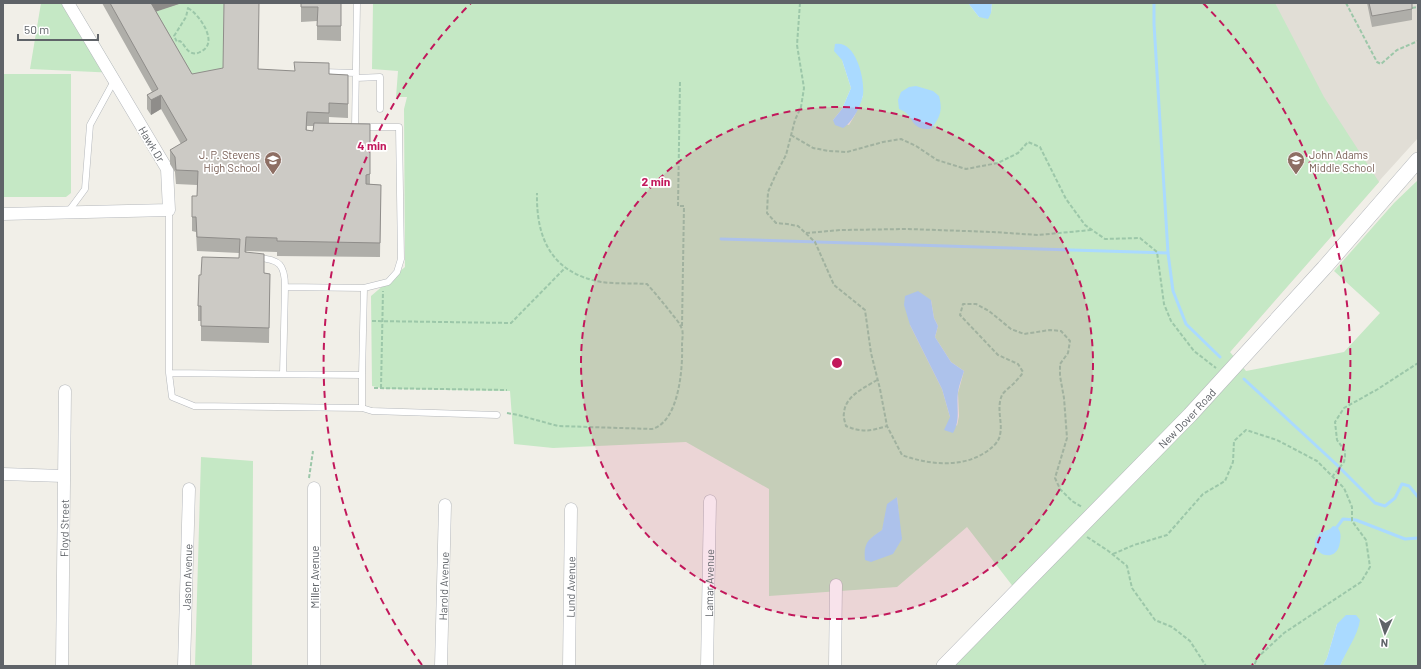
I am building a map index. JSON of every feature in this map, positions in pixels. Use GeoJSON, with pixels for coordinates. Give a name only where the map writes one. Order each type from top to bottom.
{"type":"FeatureCollection","features":[{"type":"Feature","properties":{"kind":"street","name":"Hawk Dr"},"geometry":{"type":"LineString","coordinates":[[68,3],[167,169],[169,210]]}},
{"type":"Feature","properties":{"kind":"street","name":"New Dover Road"},"geometry":{"type":"LineString","coordinates":[[944,666],[1227,376],[1418,160]]}},
{"type":"Feature","properties":{"kind":"street"},"geometry":{"type":"LineString","coordinates":[[3,214],[169,210]]}},
{"type":"Feature","properties":{"kind":"street","name":"Floyd Street"},"geometry":{"type":"LineString","coordinates":[[62,666],[65,391]]}},
{"type":"Feature","properties":{"kind":"street"},"geometry":{"type":"LineString","coordinates":[[3,474],[63,476]]}},
{"type":"Feature","properties":{"kind":"street","name":"Miller Avenue"},"geometry":{"type":"LineString","coordinates":[[312,484],[314,666]]}},
{"type":"Feature","properties":{"kind":"street","name":"Jason Avenue"},"geometry":{"type":"LineString","coordinates":[[184,666],[189,489]]}},
{"type":"Feature","properties":{"kind":"street","name":"Lamar Avenue"},"geometry":{"type":"LineString","coordinates":[[707,666],[710,501]]}},
{"type":"Feature","properties":{"kind":"street","name":"Harold Avenue"},"geometry":{"type":"LineString","coordinates":[[441,666],[444,505]]}},
{"type":"Feature","properties":{"kind":"street","name":"Lund Avenue"},"geometry":{"type":"LineString","coordinates":[[569,666],[570,509]]}},
{"type":"Feature","properties":{"kind":"street"},"geometry":{"type":"LineString","coordinates":[[835,666],[836,585]]}},
{"type":"Feature","properties":{"kind":"lane"},"geometry":{"type":"LineString","coordinates":[[285,287],[364,288],[388,282],[398,272],[401,259],[399,127],[355,127],[357,3]]}},
{"type":"Feature","properties":{"kind":"lane"},"geometry":{"type":"LineString","coordinates":[[318,72],[380,77],[380,109]]}},
{"type":"Feature","properties":{"kind":"lane"},"geometry":{"type":"LineString","coordinates":[[68,212],[85,189],[90,125],[114,81]]}},
{"type":"Feature","properties":{"kind":"lane"},"geometry":{"type":"LineString","coordinates":[[169,210],[168,373],[172,398],[194,406],[362,408],[372,411],[497,414]]}},
{"type":"Feature","properties":{"kind":"lane"},"geometry":{"type":"LineString","coordinates":[[253,258],[276,261],[283,267],[285,287],[283,374]]}},
{"type":"Feature","properties":{"kind":"lane"},"geometry":{"type":"LineString","coordinates":[[362,408],[364,288]]}},
{"type":"Feature","properties":{"kind":"lane"},"geometry":{"type":"LineString","coordinates":[[168,373],[362,375]]}},
{"type":"Feature","properties":{"kind":"path"},"geometry":{"type":"LineString","coordinates":[[800,3],[797,45],[804,88],[801,107],[786,154],[768,192],[767,213],[776,223],[798,226],[806,233],[816,243],[834,285],[865,310],[871,353],[887,426],[902,455],[917,461],[939,464],[962,462],[983,454],[995,445],[1000,435],[999,407],[1002,394],[1015,383],[1023,372],[1018,364],[998,355],[960,315],[963,304],[976,304],[990,311],[1011,329],[1024,334],[1050,330],[1061,331],[1070,341],[1068,353],[1060,364],[1067,438],[1055,478],[1060,489],[1072,501],[1093,514]]}},
{"type":"Feature","properties":{"kind":"path"},"geometry":{"type":"LineString","coordinates":[[1346,3],[1377,62],[1381,64],[1397,50],[1418,41]]}},
{"type":"Feature","properties":{"kind":"path"},"geometry":{"type":"LineString","coordinates":[[1412,8],[1418,7]]}},
{"type":"Feature","properties":{"kind":"path"},"geometry":{"type":"LineString","coordinates":[[188,8],[195,12],[202,21],[206,28],[208,38],[208,44],[205,48],[201,52],[195,54],[189,52],[182,42],[180,40],[178,42],[174,36],[186,17],[188,8]]}},
{"type":"Feature","properties":{"kind":"path"},"geometry":{"type":"LineString","coordinates":[[508,413],[518,414],[558,426],[652,429],[662,425],[666,419],[676,397],[681,376],[684,206],[678,206],[680,82]]}},
{"type":"Feature","properties":{"kind":"path"},"geometry":{"type":"LineString","coordinates":[[791,135],[813,148],[847,152],[883,142],[901,139],[916,146],[936,160],[966,170],[998,163],[1018,153],[1028,142],[1040,147],[1066,199],[1085,225],[1105,239],[1140,238],[1157,252],[1164,304],[1171,321],[1194,351],[1227,376]]}},
{"type":"Feature","properties":{"kind":"path"},"geometry":{"type":"LineString","coordinates":[[537,193],[538,216],[543,240],[548,250],[565,268],[574,274],[603,282],[647,284],[660,298],[682,328]]}},
{"type":"Feature","properties":{"kind":"path"},"geometry":{"type":"LineString","coordinates":[[806,233],[841,230],[908,230],[994,232],[1038,235],[1092,230]]}},
{"type":"Feature","properties":{"kind":"path"},"geometry":{"type":"LineString","coordinates":[[370,320],[511,323],[565,268]]}},
{"type":"Feature","properties":{"kind":"path"},"geometry":{"type":"LineString","coordinates":[[381,388],[383,290]]}},
{"type":"Feature","properties":{"kind":"path"},"geometry":{"type":"LineString","coordinates":[[1332,477],[1344,462],[1344,451],[1337,440],[1335,422],[1344,408],[1418,364]]}},
{"type":"Feature","properties":{"kind":"path"},"geometry":{"type":"LineString","coordinates":[[877,380],[848,399],[843,414],[846,426],[857,431],[868,431],[887,426]]}},
{"type":"Feature","properties":{"kind":"path"},"geometry":{"type":"LineString","coordinates":[[374,388],[508,390]]}},
{"type":"Feature","properties":{"kind":"path"},"geometry":{"type":"LineString","coordinates":[[1113,554],[1134,545],[1167,535],[1203,494],[1225,481],[1233,462],[1234,441],[1246,430],[1277,440],[1316,461],[1344,488],[1352,506],[1352,521],[1366,540],[1370,567],[1361,582],[1284,633],[1257,658],[1254,666]]}},
{"type":"Feature","properties":{"kind":"path"},"geometry":{"type":"LineString","coordinates":[[312,484],[313,451]]}},
{"type":"Feature","properties":{"kind":"path"},"geometry":{"type":"LineString","coordinates":[[1076,531],[1113,554],[1127,566],[1132,588],[1155,620],[1172,626],[1190,641],[1206,666]]}},
{"type":"Feature","properties":{"kind":"shaded area","name":"John Adams Middle School"},"geometry":{"type":"Polygon","coordinates":[[[1214,3],[1418,3],[1418,138],[1230,352],[1214,3]]]}},
{"type":"Feature","properties":{"kind":"green space"},"geometry":{"type":"Polygon","coordinates":[[[41,3],[75,3],[117,73],[30,69],[41,3]]]}},
{"type":"Feature","properties":{"kind":"green space"},"geometry":{"type":"Polygon","coordinates":[[[180,3],[224,3],[223,83],[192,89],[149,14],[180,3]]]}},
{"type":"Feature","properties":{"kind":"green space"},"geometry":{"type":"Polygon","coordinates":[[[373,3],[968,3],[979,17],[991,13],[992,3],[1275,3],[1324,97],[1379,182],[1230,352],[1246,371],[1344,352],[1380,313],[1334,271],[1394,203],[1418,180],[1418,666],[1340,666],[1347,649],[1337,624],[1327,658],[1323,666],[954,666],[1021,597],[967,527],[897,587],[769,596],[769,489],[686,442],[553,448],[514,444],[510,391],[385,389],[372,386],[371,296],[405,267],[404,109],[407,97],[396,97],[398,71],[372,69],[373,3]],[[842,60],[851,88],[842,109],[833,120],[849,125],[863,96],[842,60]],[[931,300],[910,325],[942,389],[950,417],[957,426],[959,416],[958,393],[964,371],[951,362],[935,337],[938,326],[934,318],[931,300]],[[897,497],[882,530],[867,541],[899,518],[897,497]]]}},
{"type":"Feature","properties":{"kind":"green space"},"geometry":{"type":"Polygon","coordinates":[[[3,74],[71,74],[71,193],[66,197],[3,197],[3,74]]]}},
{"type":"Feature","properties":{"kind":"green space"},"geometry":{"type":"Polygon","coordinates":[[[201,457],[253,461],[252,666],[195,666],[201,457]]]}},
{"type":"Feature","properties":{"kind":"water"},"geometry":{"type":"Polygon","coordinates":[[[968,3],[992,3],[991,13],[988,19],[979,17],[968,3]]]}},
{"type":"Feature","properties":{"kind":"water"},"geometry":{"type":"Polygon","coordinates":[[[835,44],[842,44],[849,48],[854,54],[861,71],[863,88],[863,95],[858,109],[850,122],[843,128],[835,125],[833,120],[842,109],[851,88],[842,60],[834,51],[835,44]]]}},
{"type":"Feature","properties":{"kind":"water"},"geometry":{"type":"Polygon","coordinates":[[[916,86],[933,91],[939,96],[941,110],[937,121],[931,129],[924,129],[915,125],[908,115],[899,109],[898,100],[901,92],[909,87],[916,86]]]}},
{"type":"Feature","properties":{"kind":"water"},"geometry":{"type":"Polygon","coordinates":[[[918,291],[931,300],[934,318],[938,326],[935,337],[951,362],[964,371],[958,389],[958,418],[953,433],[944,430],[950,417],[942,389],[910,325],[904,305],[905,296],[918,291]]]}},
{"type":"Feature","properties":{"kind":"water"},"geometry":{"type":"Polygon","coordinates":[[[897,497],[902,539],[893,554],[871,562],[865,560],[866,545],[870,539],[882,530],[887,504],[897,497]]]}},
{"type":"Feature","properties":{"kind":"water"},"geometry":{"type":"Polygon","coordinates":[[[1333,526],[1337,527],[1341,535],[1338,549],[1335,553],[1330,555],[1321,554],[1315,547],[1315,541],[1320,533],[1330,529],[1333,526]]]}},
{"type":"Feature","properties":{"kind":"water"},"geometry":{"type":"Polygon","coordinates":[[[1346,615],[1356,615],[1360,620],[1359,626],[1340,666],[1323,666],[1327,658],[1337,624],[1346,615]]]}},
{"type":"Feature","properties":{"kind":"building","name":"J. P. Stevens High School"},"geometry":{"type":"Polygon","coordinates":[[[110,3],[151,3],[192,74],[223,68],[224,3],[259,3],[258,69],[295,71],[294,62],[329,63],[329,74],[348,75],[348,104],[329,103],[329,113],[307,112],[306,130],[313,131],[314,123],[370,124],[370,174],[366,175],[366,184],[381,185],[380,243],[277,241],[277,238],[246,237],[245,252],[264,254],[264,273],[270,274],[269,328],[201,326],[201,306],[198,306],[199,275],[201,275],[202,257],[239,258],[240,239],[197,237],[196,217],[192,217],[192,196],[197,196],[198,171],[176,170],[175,157],[170,150],[187,140],[161,95],[151,100],[147,95],[158,89],[110,3]]]}},
{"type":"Feature","properties":{"kind":"building"},"geometry":{"type":"Polygon","coordinates":[[[301,3],[341,3],[341,26],[317,26],[318,7],[301,7],[301,3]]]}},
{"type":"Feature","properties":{"kind":"building"},"geometry":{"type":"Polygon","coordinates":[[[1369,3],[1412,3],[1412,9],[1372,16],[1369,3]]]}},
{"type":"Feature","properties":{"kind":"waterway"},"geometry":{"type":"LineString","coordinates":[[1154,3],[1168,253],[1173,291],[1186,324],[1220,357]]}},
{"type":"Feature","properties":{"kind":"waterway"},"geometry":{"type":"LineString","coordinates":[[721,239],[1168,253]]}},
{"type":"Feature","properties":{"kind":"waterway"},"geometry":{"type":"LineString","coordinates":[[1244,379],[1336,464],[1375,503],[1385,506],[1395,498],[1402,484],[1409,486],[1418,497]]}},
{"type":"Feature","properties":{"kind":"waterway"},"geometry":{"type":"LineString","coordinates":[[1337,527],[1343,519],[1356,520],[1405,539],[1418,538]]}},
{"type":"Feature","properties":{"kind":"place","name":"J. P. Stevens High School"},"geometry":{"type":"Point","coordinates":[273,175]}},
{"type":"Feature","properties":{"kind":"place","name":"John Adams Middle School"},"geometry":{"type":"Point","coordinates":[1296,175]}}]}
